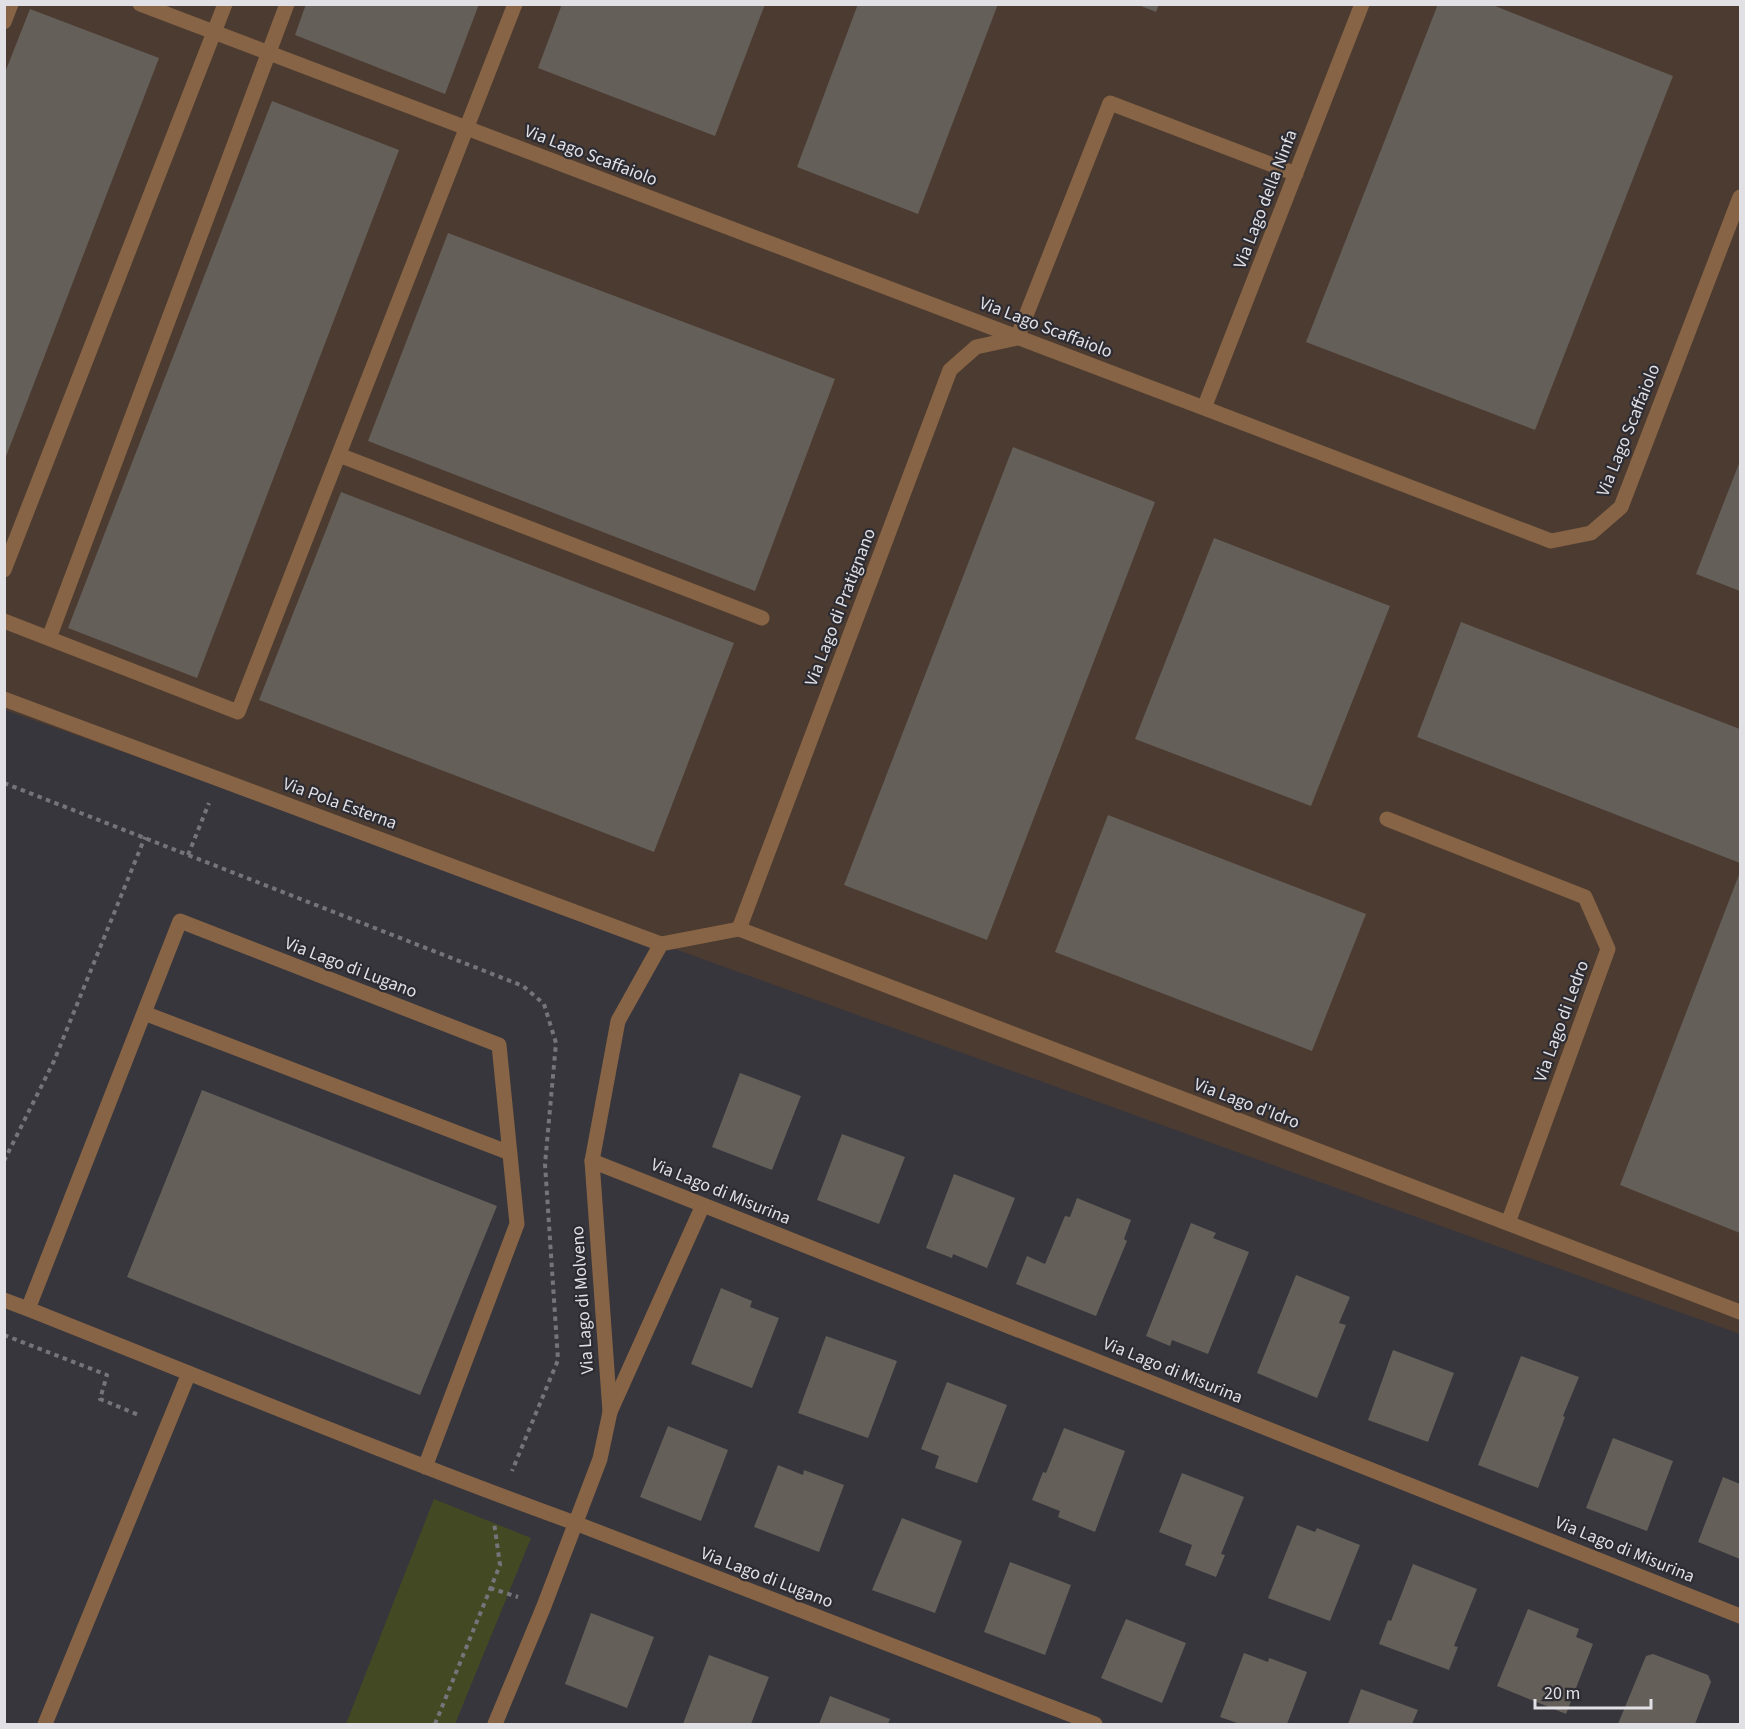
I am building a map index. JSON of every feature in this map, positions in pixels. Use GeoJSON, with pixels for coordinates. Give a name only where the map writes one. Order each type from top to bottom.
{"type":"FeatureCollection","features":[{"type":"Feature","properties":{"kind":"street"},"geometry":{"type":"LineString","coordinates":[[4,22],[11,4]]}},
{"type":"Feature","properties":{"kind":"street","name":"Via Lago Scaffaiolo"},"geometry":{"type":"LineString","coordinates":[[140,4],[1551,541],[1591,533],[1621,507],[1740,197]]}},
{"type":"Feature","properties":{"kind":"street"},"geometry":{"type":"LineString","coordinates":[[4,570],[225,4]]}},
{"type":"Feature","properties":{"kind":"street"},"geometry":{"type":"LineString","coordinates":[[49,638],[287,4]]}},
{"type":"Feature","properties":{"kind":"street"},"geometry":{"type":"LineString","coordinates":[[4,621],[238,712],[515,4]]}},
{"type":"Feature","properties":{"kind":"street","name":"Via Lago della Ninfa"},"geometry":{"type":"LineString","coordinates":[[1204,408],[1362,4]]}},
{"type":"Feature","properties":{"kind":"street"},"geometry":{"type":"LineString","coordinates":[[1017,338],[1110,103],[1296,174]]}},
{"type":"Feature","properties":{"kind":"street","name":"Via Lago di Pratignano"},"geometry":{"type":"LineString","coordinates":[[739,929],[950,370],[976,347],[1017,338]]}},
{"type":"Feature","properties":{"kind":"street"},"geometry":{"type":"LineString","coordinates":[[339,455],[762,618]]}},
{"type":"Feature","properties":{"kind":"street","name":"Via Pola Esterna"},"geometry":{"type":"LineString","coordinates":[[4,699],[661,944]]}},
{"type":"Feature","properties":{"kind":"street","name":"Via Lago di Ledro"},"geometry":{"type":"LineString","coordinates":[[1387,819],[1585,897],[1608,949],[1508,1223]]}},
{"type":"Feature","properties":{"kind":"street","name":"Via Lago di Lugano"},"geometry":{"type":"LineString","coordinates":[[28,1309],[180,921],[499,1045],[517,1224],[425,1467]]}},
{"type":"Feature","properties":{"kind":"street"},"geometry":{"type":"LineString","coordinates":[[661,944],[739,929]]}},
{"type":"Feature","properties":{"kind":"street","name":"Via Lago d'Idro"},"geometry":{"type":"LineString","coordinates":[[739,929],[1740,1312]]}},
{"type":"Feature","properties":{"kind":"street","name":"Via Lago di Molveno"},"geometry":{"type":"LineString","coordinates":[[495,1725],[544,1606],[600,1459],[610,1412],[592,1161],[618,1021],[661,944]]}},
{"type":"Feature","properties":{"kind":"street"},"geometry":{"type":"LineString","coordinates":[[144,1012],[510,1153]]}},
{"type":"Feature","properties":{"kind":"street","name":"Via Lago di Misurina"},"geometry":{"type":"LineString","coordinates":[[592,1161],[1740,1616]]}},
{"type":"Feature","properties":{"kind":"street"},"geometry":{"type":"LineString","coordinates":[[610,1412],[703,1205]]}},
{"type":"Feature","properties":{"kind":"street","name":"Via Lago di Lugano"},"geometry":{"type":"LineString","coordinates":[[4,1300],[425,1467],[1095,1725]]}},
{"type":"Feature","properties":{"kind":"street"},"geometry":{"type":"LineString","coordinates":[[45,1725],[189,1373]]}},
{"type":"Feature","properties":{"kind":"path"},"geometry":{"type":"LineString","coordinates":[[188,855],[219,779]]}},
{"type":"Feature","properties":{"kind":"path"},"geometry":{"type":"LineString","coordinates":[[4,783],[523,986],[544,1004],[556,1043],[545,1164],[558,1360],[494,1515],[500,1565],[435,1725]]}},
{"type":"Feature","properties":{"kind":"path"},"geometry":{"type":"LineString","coordinates":[[4,1161],[54,1061],[144,837]]}},
{"type":"Feature","properties":{"kind":"path"},"geometry":{"type":"LineString","coordinates":[[4,1335],[107,1375],[100,1400],[168,1427]]}},
{"type":"Feature","properties":{"kind":"shaded area"},"geometry":{"type":"Polygon","coordinates":[[[5,5],[1740,5],[1740,1334],[661,944],[5,710],[5,5]]]}},
{"type":"Feature","properties":{"kind":"green space"},"geometry":{"type":"Polygon","coordinates":[[[434,1499],[531,1538],[455,1724],[346,1724],[434,1499]]]}},
{"type":"Feature","properties":{"kind":"building"},"geometry":{"type":"Polygon","coordinates":[[[306,4],[479,4],[445,94],[295,35],[306,4]]]}},
{"type":"Feature","properties":{"kind":"building"},"geometry":{"type":"Polygon","coordinates":[[[562,4],[765,4],[715,136],[538,68],[562,4]]]}},
{"type":"Feature","properties":{"kind":"building"},"geometry":{"type":"Polygon","coordinates":[[[858,4],[998,4],[918,214],[797,167],[858,4]]]}},
{"type":"Feature","properties":{"kind":"building"},"geometry":{"type":"Polygon","coordinates":[[[1136,4],[1159,4],[1156,12],[1136,4]]]}},
{"type":"Feature","properties":{"kind":"building"},"geometry":{"type":"Polygon","coordinates":[[[1438,4],[1490,4],[1673,76],[1535,430],[1306,342],[1438,4]]]}},
{"type":"Feature","properties":{"kind":"building"},"geometry":{"type":"Polygon","coordinates":[[[30,9],[159,58],[5,459],[4,75],[30,9]]]}},
{"type":"Feature","properties":{"kind":"building"},"geometry":{"type":"Polygon","coordinates":[[[272,101],[399,150],[197,678],[68,628],[272,101]]]}},
{"type":"Feature","properties":{"kind":"building"},"geometry":{"type":"Polygon","coordinates":[[[448,233],[835,379],[755,591],[368,441],[448,233]]]}},
{"type":"Feature","properties":{"kind":"building"},"geometry":{"type":"Polygon","coordinates":[[[1013,447],[1155,502],[987,940],[844,885],[1013,447]]]}},
{"type":"Feature","properties":{"kind":"building"},"geometry":{"type":"Polygon","coordinates":[[[1740,461],[1740,591],[1696,574],[1740,461]]]}},
{"type":"Feature","properties":{"kind":"building"},"geometry":{"type":"Polygon","coordinates":[[[341,492],[734,643],[654,852],[259,700],[341,492]]]}},
{"type":"Feature","properties":{"kind":"building"},"geometry":{"type":"Polygon","coordinates":[[[1214,538],[1390,606],[1311,806],[1135,739],[1214,538]]]}},
{"type":"Feature","properties":{"kind":"building"},"geometry":{"type":"Polygon","coordinates":[[[1461,622],[1740,729],[1740,863],[1417,737],[1461,622]]]}},
{"type":"Feature","properties":{"kind":"building"},"geometry":{"type":"Polygon","coordinates":[[[1108,815],[1366,914],[1312,1051],[1055,952],[1108,815]]]}},
{"type":"Feature","properties":{"kind":"building"},"geometry":{"type":"Polygon","coordinates":[[[1740,872],[1740,1233],[1620,1185],[1740,872]]]}},
{"type":"Feature","properties":{"kind":"building"},"geometry":{"type":"Polygon","coordinates":[[[740,1073],[801,1096],[772,1170],[712,1147],[740,1073]]]}},
{"type":"Feature","properties":{"kind":"building"},"geometry":{"type":"Polygon","coordinates":[[[202,1090],[497,1206],[420,1395],[127,1277],[202,1090]]]}},
{"type":"Feature","properties":{"kind":"building"},"geometry":{"type":"Polygon","coordinates":[[[842,1134],[905,1157],[879,1224],[817,1200],[842,1134]]]}},
{"type":"Feature","properties":{"kind":"building"},"geometry":{"type":"Polygon","coordinates":[[[954,1174],[1015,1198],[987,1268],[953,1254],[952,1258],[926,1248],[954,1174]]]}},
{"type":"Feature","properties":{"kind":"building"},"geometry":{"type":"Polygon","coordinates":[[[1077,1198],[1131,1220],[1124,1239],[1127,1241],[1096,1316],[1016,1284],[1027,1256],[1045,1264],[1065,1216],[1070,1217],[1077,1198]]]}},
{"type":"Feature","properties":{"kind":"building"},"geometry":{"type":"Polygon","coordinates":[[[1191,1223],[1216,1233],[1213,1238],[1249,1252],[1208,1354],[1172,1340],[1170,1346],[1146,1336],[1191,1223]]]}},
{"type":"Feature","properties":{"kind":"building"},"geometry":{"type":"Polygon","coordinates":[[[1296,1275],[1350,1297],[1339,1323],[1346,1325],[1317,1398],[1257,1373],[1296,1275]]]}},
{"type":"Feature","properties":{"kind":"building"},"geometry":{"type":"Polygon","coordinates":[[[721,1288],[752,1301],[750,1307],[779,1318],[752,1388],[691,1364],[721,1288]]]}},
{"type":"Feature","properties":{"kind":"building"},"geometry":{"type":"Polygon","coordinates":[[[826,1336],[897,1361],[868,1438],[798,1413],[826,1336]]]}},
{"type":"Feature","properties":{"kind":"building"},"geometry":{"type":"Polygon","coordinates":[[[1393,1350],[1454,1373],[1428,1442],[1368,1420],[1393,1350]]]}},
{"type":"Feature","properties":{"kind":"building"},"geometry":{"type":"Polygon","coordinates":[[[1521,1356],[1579,1377],[1538,1488],[1478,1465],[1521,1356]]]}},
{"type":"Feature","properties":{"kind":"building"},"geometry":{"type":"Polygon","coordinates":[[[947,1382],[1007,1405],[977,1483],[935,1468],[939,1456],[921,1449],[947,1382]]]}},
{"type":"Feature","properties":{"kind":"building"},"geometry":{"type":"Polygon","coordinates":[[[668,1426],[728,1450],[701,1521],[640,1497],[668,1426]]]}},
{"type":"Feature","properties":{"kind":"building"},"geometry":{"type":"Polygon","coordinates":[[[1064,1428],[1125,1451],[1095,1532],[1058,1517],[1060,1511],[1032,1500],[1043,1472],[1046,1473],[1064,1428]]]}},
{"type":"Feature","properties":{"kind":"building"},"geometry":{"type":"Polygon","coordinates":[[[1613,1438],[1673,1461],[1647,1531],[1586,1508],[1613,1438]]]}},
{"type":"Feature","properties":{"kind":"building"},"geometry":{"type":"Polygon","coordinates":[[[778,1465],[803,1475],[804,1470],[844,1485],[819,1552],[754,1527],[778,1465]]]}},
{"type":"Feature","properties":{"kind":"building"},"geometry":{"type":"Polygon","coordinates":[[[1182,1473],[1244,1497],[1221,1554],[1225,1555],[1216,1577],[1185,1565],[1192,1545],[1159,1532],[1182,1473]]]}},
{"type":"Feature","properties":{"kind":"building"},"geometry":{"type":"Polygon","coordinates":[[[1723,1477],[1740,1484],[1740,1559],[1698,1542],[1723,1477]]]}},
{"type":"Feature","properties":{"kind":"building"},"geometry":{"type":"Polygon","coordinates":[[[902,1518],[962,1541],[935,1613],[872,1590],[902,1518]]]}},
{"type":"Feature","properties":{"kind":"building"},"geometry":{"type":"Polygon","coordinates":[[[1297,1525],[1315,1532],[1317,1528],[1360,1545],[1330,1621],[1268,1598],[1297,1525]]]}},
{"type":"Feature","properties":{"kind":"building"},"geometry":{"type":"Polygon","coordinates":[[[1010,1562],[1071,1585],[1045,1655],[984,1632],[1010,1562]]]}},
{"type":"Feature","properties":{"kind":"building"},"geometry":{"type":"Polygon","coordinates":[[[1413,1564],[1477,1589],[1454,1646],[1458,1647],[1449,1670],[1379,1644],[1388,1620],[1391,1621],[1413,1564]]]}},
{"type":"Feature","properties":{"kind":"building"},"geometry":{"type":"Polygon","coordinates":[[[1528,1609],[1579,1629],[1576,1637],[1593,1644],[1566,1714],[1497,1686],[1528,1609]]]}},
{"type":"Feature","properties":{"kind":"building"},"geometry":{"type":"Polygon","coordinates":[[[591,1613],[654,1637],[627,1708],[565,1684],[591,1613]]]}},
{"type":"Feature","properties":{"kind":"building"},"geometry":{"type":"Polygon","coordinates":[[[1126,1619],[1186,1643],[1162,1703],[1101,1678],[1126,1619]]]}},
{"type":"Feature","properties":{"kind":"building"},"geometry":{"type":"Polygon","coordinates":[[[1244,1653],[1268,1662],[1269,1658],[1307,1672],[1287,1724],[1240,1724],[1220,1717],[1244,1653]]]}},
{"type":"Feature","properties":{"kind":"building"},"geometry":{"type":"Polygon","coordinates":[[[1653,1654],[1708,1675],[1711,1682],[1695,1724],[1618,1724],[1646,1656],[1653,1654]]]}},
{"type":"Feature","properties":{"kind":"building"},"geometry":{"type":"Polygon","coordinates":[[[709,1655],[769,1677],[751,1724],[683,1724],[709,1655]]]}},
{"type":"Feature","properties":{"kind":"building"},"geometry":{"type":"Polygon","coordinates":[[[1361,1689],[1418,1710],[1412,1724],[1348,1724],[1361,1689]]]}},
{"type":"Feature","properties":{"kind":"building"},"geometry":{"type":"Polygon","coordinates":[[[830,1696],[890,1719],[888,1724],[819,1724],[830,1696]]]}}]}
